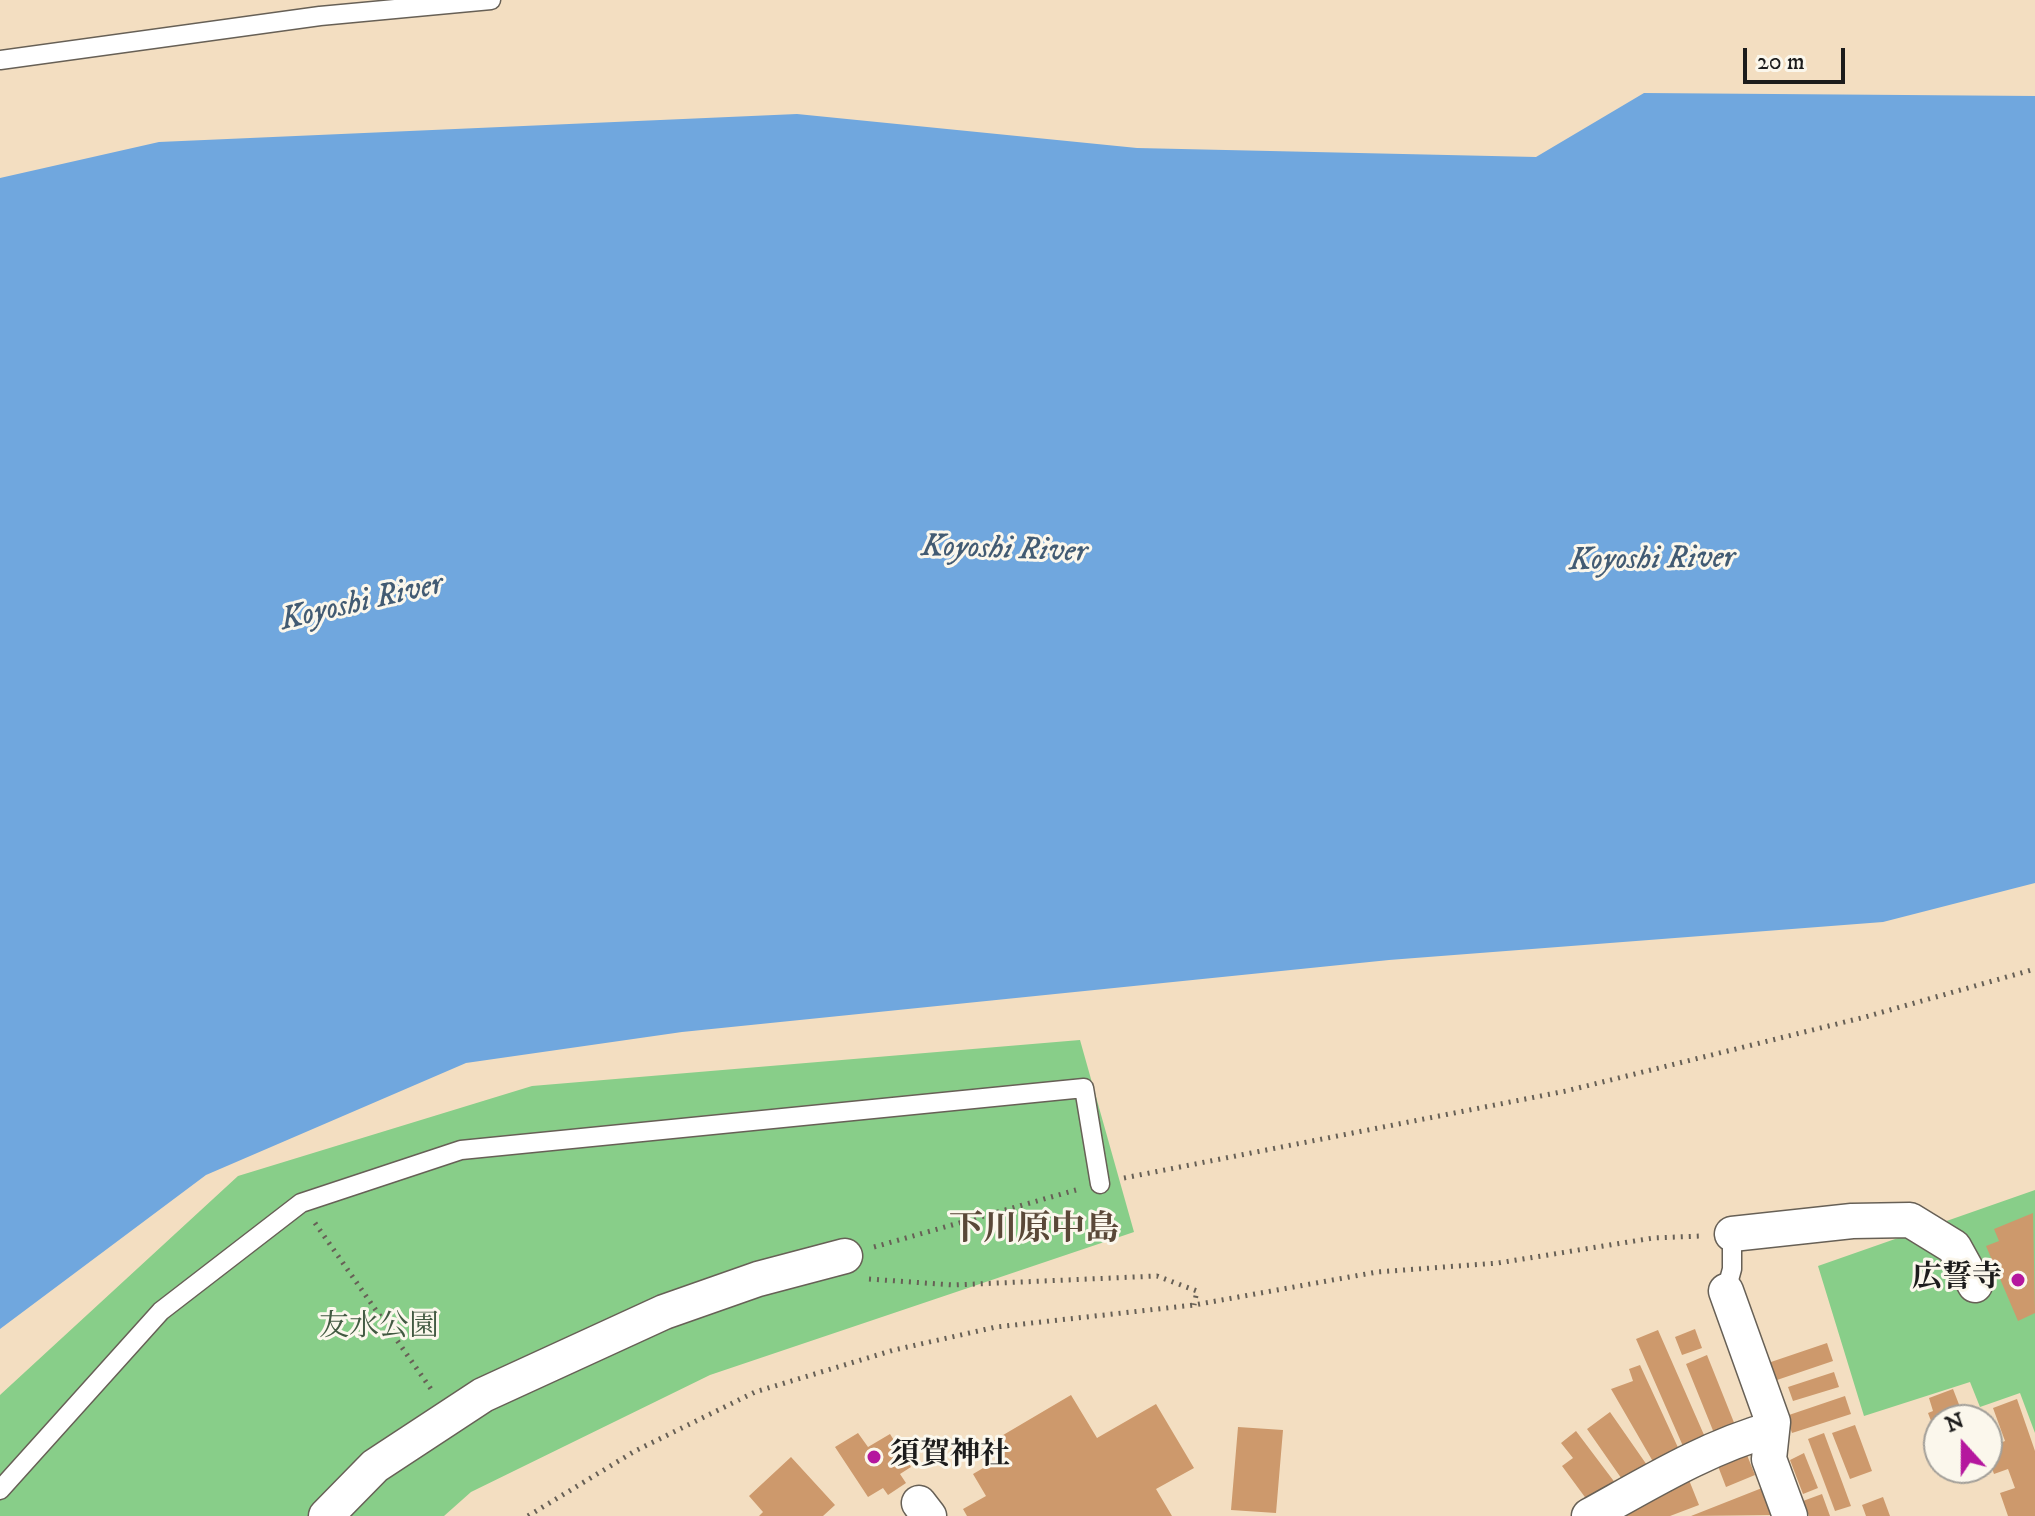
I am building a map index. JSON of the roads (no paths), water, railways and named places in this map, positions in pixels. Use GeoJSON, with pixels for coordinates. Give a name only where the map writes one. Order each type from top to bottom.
{"type":"FeatureCollection","features":[{"type":"Feature","properties":{"kind":"street"},"geometry":{"type":"LineString","coordinates":[[1732,1234],[1852,1221],[1910,1220],[1954,1247],[1975,1285]]}},
{"type":"Feature","properties":{"kind":"street"},"geometry":{"type":"LineString","coordinates":[[326,1516],[375,1466],[483,1395],[664,1312],[758,1279],[845,1256]]}},
{"type":"Feature","properties":{"kind":"street"},"geometry":{"type":"LineString","coordinates":[[1726,1291],[1773,1422],[1769,1459],[1790,1516]]}},
{"type":"Feature","properties":{"kind":"street"},"geometry":{"type":"LineString","coordinates":[[1589,1516],[1661,1475],[1772,1429]]}},
{"type":"Feature","properties":{"kind":"lane"},"geometry":{"type":"LineString","coordinates":[[0,60],[320,16],[491,0]]}},
{"type":"Feature","properties":{"kind":"lane"},"geometry":{"type":"LineString","coordinates":[[0,1490],[161,1311],[301,1203],[461,1150],[1084,1088],[1100,1184]]}},
{"type":"Feature","properties":{"kind":"lane"},"geometry":{"type":"LineString","coordinates":[[1726,1291],[1732,1269],[1732,1234]]}},
{"type":"Feature","properties":{"kind":"water","name":"Koyoshi River"},"geometry":{"type":"Polygon","coordinates":[[[1644,93],[2035,96],[2035,883],[1883,922],[1389,960],[682,1032],[466,1063],[206,1175],[0,1329],[0,178],[159,142],[797,114],[1137,148],[1536,157],[1644,93]]]}},
{"type":"Feature","properties":{"kind":"place","name":"広誓寺"},"geometry":{"type":"Point","coordinates":[2018,1280]}},
{"type":"Feature","properties":{"kind":"place","name":"須賀神社"},"geometry":{"type":"Point","coordinates":[874,1457]}},
{"type":"Feature","properties":{"kind":"district","name":"下川原中島"},"geometry":{"type":"Point","coordinates":[1034,1232]}},
{"type":"Feature","properties":{"kind":"park label","name":"友水公園"},"geometry":{"type":"Point","coordinates":[379,1329]}}]}
